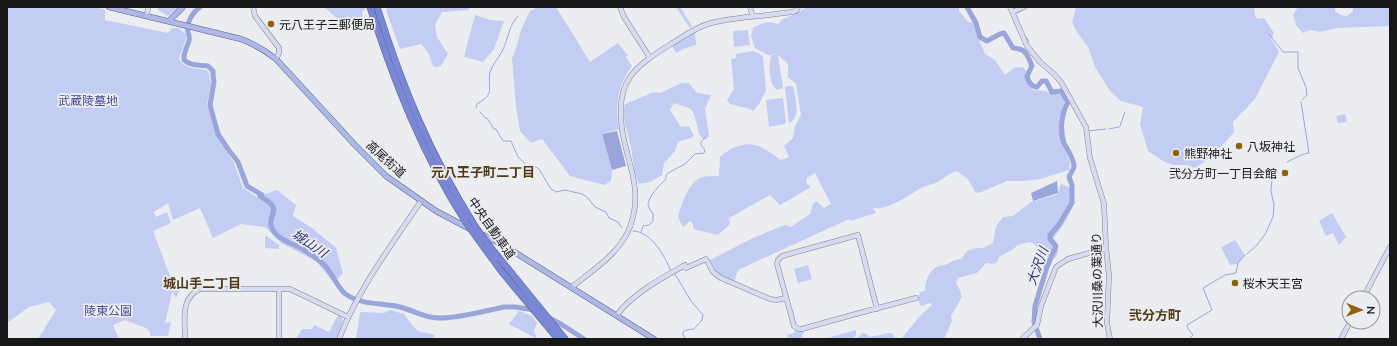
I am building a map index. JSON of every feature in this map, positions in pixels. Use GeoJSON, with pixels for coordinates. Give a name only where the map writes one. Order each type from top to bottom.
{"type":"FeatureCollection","features":[{"type":"Feature","properties":{"kind":"highway","name":"中央自動車道"},"geometry":{"type":"LineString","coordinates":[[370,7],[403,102],[416,133],[442,183],[465,221],[480,242],[552,333],[562,338]]}},
{"type":"Feature","properties":{"kind":"highway","name":"中央自動車道"},"geometry":{"type":"LineString","coordinates":[[376,7],[397,69],[422,129],[438,162],[475,226],[562,338]]}},
{"type":"Feature","properties":{"kind":"main road","name":"高尾街道"},"geometry":{"type":"LineString","coordinates":[[109,7],[241,39],[257,46],[276,59],[371,162],[386,176],[448,218],[503,245],[654,339]]}},
{"type":"Feature","properties":{"kind":"main road"},"geometry":{"type":"LineString","coordinates":[[169,21],[183,7]]}},
{"type":"Feature","properties":{"kind":"street"},"geometry":{"type":"LineString","coordinates":[[147,16],[148,7]]}},
{"type":"Feature","properties":{"kind":"street"},"geometry":{"type":"LineString","coordinates":[[253,7],[255,16],[279,48],[279,53],[276,59]]}},
{"type":"Feature","properties":{"kind":"street"},"geometry":{"type":"LineString","coordinates":[[620,7],[627,22],[650,58]]}},
{"type":"Feature","properties":{"kind":"street"},"geometry":{"type":"LineString","coordinates":[[750,7],[753,17]]}},
{"type":"Feature","properties":{"kind":"street"},"geometry":{"type":"LineString","coordinates":[[572,287],[610,257],[622,242],[632,224],[635,210],[636,188],[622,131],[620,116],[621,99],[626,83],[632,74],[640,65],[650,58],[700,27],[724,20],[792,12],[796,11],[798,7]]}},
{"type":"Feature","properties":{"kind":"street","name":"大沢川桑の葉通り"},"geometry":{"type":"LineString","coordinates":[[1010,7],[1027,46],[1040,62],[1061,82],[1086,128],[1090,158],[1103,198],[1109,275],[1107,323],[1110,339]]}},
{"type":"Feature","properties":{"kind":"street"},"geometry":{"type":"LineString","coordinates":[[1013,12],[1024,7]]}},
{"type":"Feature","properties":{"kind":"street"},"geometry":{"type":"LineString","coordinates":[[339,339],[354,304],[421,201]]}},
{"type":"Feature","properties":{"kind":"street"},"geometry":{"type":"LineString","coordinates":[[877,309],[858,236],[780,258],[777,264],[794,326],[799,329],[877,309],[916,298]]}},
{"type":"Feature","properties":{"kind":"street"},"geometry":{"type":"LineString","coordinates":[[1367,290],[1390,247]]}},
{"type":"Feature","properties":{"kind":"street"},"geometry":{"type":"LineString","coordinates":[[1022,339],[1038,325],[1041,306],[1056,266],[1064,260],[1072,257],[1106,248]]}},
{"type":"Feature","properties":{"kind":"street"},"geometry":{"type":"LineString","coordinates":[[617,315],[637,296],[665,277],[685,265],[686,268],[706,259],[713,272],[721,278],[770,300],[786,298]]}},
{"type":"Feature","properties":{"kind":"street"},"geometry":{"type":"LineString","coordinates":[[185,339],[186,306],[189,297],[193,292],[200,288],[293,290],[348,317]]}},
{"type":"Feature","properties":{"kind":"street"},"geometry":{"type":"LineString","coordinates":[[279,339],[280,289]]}},
{"type":"Feature","properties":{"kind":"street"},"geometry":{"type":"LineString","coordinates":[[1341,339],[1346,330]]}},
{"type":"Feature","properties":{"kind":"green space"},"geometry":{"type":"Polygon","coordinates":[[[96,7],[105,10],[105,20],[168,33],[172,28],[178,28],[186,34],[186,40],[179,58],[181,62],[187,66],[206,70],[209,73],[211,84],[207,103],[217,137],[234,163],[243,188],[257,197],[277,190],[296,205],[293,216],[312,228],[336,248],[343,273],[334,283],[316,261],[281,243],[265,227],[241,224],[213,238],[200,208],[173,220],[168,203],[154,212],[156,217],[167,212],[171,223],[153,231],[173,284],[172,291],[177,284],[180,290],[176,298],[172,292],[165,323],[171,322],[168,336],[150,336],[150,332],[146,328],[125,320],[113,325],[119,339],[38,339],[56,310],[49,302],[29,307],[7,323],[7,8],[96,7]]]}},
{"type":"Feature","properties":{"kind":"green space"},"geometry":{"type":"Polygon","coordinates":[[[158,7],[178,8],[168,16],[158,10],[158,7]]]}},
{"type":"Feature","properties":{"kind":"green space"},"geometry":{"type":"Polygon","coordinates":[[[325,7],[367,7],[362,12],[362,18],[346,22],[339,19],[325,7]]]}},
{"type":"Feature","properties":{"kind":"green space"},"geometry":{"type":"Polygon","coordinates":[[[388,7],[470,7],[468,10],[442,12],[435,25],[437,37],[448,54],[441,66],[436,67],[433,66],[429,54],[421,44],[400,49],[386,10],[388,7]]]}},
{"type":"Feature","properties":{"kind":"green space"},"geometry":{"type":"Polygon","coordinates":[[[538,7],[556,7],[590,62],[618,43],[628,56],[626,57],[632,66],[623,81],[618,96],[617,112],[619,129],[602,134],[612,170],[611,181],[604,185],[570,176],[542,139],[531,143],[520,131],[516,106],[512,59],[521,30],[530,11],[538,7]]]}},
{"type":"Feature","properties":{"kind":"green space"},"geometry":{"type":"Polygon","coordinates":[[[676,7],[680,7],[692,26],[690,28],[676,7]]]}},
{"type":"Feature","properties":{"kind":"green space"},"geometry":{"type":"Polygon","coordinates":[[[807,7],[959,7],[959,11],[968,22],[975,23],[985,54],[995,60],[1005,75],[1014,68],[1023,67],[1028,74],[1028,84],[1033,90],[1045,91],[1053,94],[1058,92],[1065,100],[1062,114],[1066,140],[1064,147],[1070,163],[1069,170],[1040,179],[1007,181],[979,193],[975,192],[968,179],[957,171],[939,181],[921,188],[891,205],[873,208],[876,213],[850,221],[849,219],[738,270],[734,282],[722,276],[714,268],[710,260],[753,238],[785,225],[791,227],[810,214],[813,204],[816,201],[824,208],[831,204],[815,173],[807,178],[806,183],[811,187],[780,205],[770,195],[729,218],[730,224],[718,235],[693,229],[693,224],[690,221],[683,227],[678,217],[683,200],[693,183],[702,177],[719,176],[720,157],[734,148],[750,144],[769,151],[781,160],[789,157],[784,146],[793,138],[795,126],[801,115],[796,84],[788,77],[788,64],[778,55],[783,88],[777,90],[774,87],[770,74],[770,64],[771,55],[777,54],[768,55],[755,48],[751,36],[753,28],[756,26],[768,22],[778,24],[783,19],[807,7]]]}},
{"type":"Feature","properties":{"kind":"green space"},"geometry":{"type":"Polygon","coordinates":[[[1076,7],[1254,7],[1257,19],[1264,18],[1274,33],[1271,38],[1279,52],[1255,99],[1233,122],[1234,132],[1225,142],[1211,156],[1195,168],[1187,165],[1173,165],[1163,161],[1148,151],[1140,124],[1143,107],[1121,101],[1110,91],[1095,67],[1088,47],[1072,22],[1076,7]]]}},
{"type":"Feature","properties":{"kind":"green space"},"geometry":{"type":"Polygon","coordinates":[[[1298,7],[1335,7],[1335,11],[1341,15],[1347,16],[1353,11],[1353,7],[1390,7],[1390,26],[1337,28],[1320,32],[1310,30],[1303,33],[1296,25],[1293,15],[1298,7]]]}},
{"type":"Feature","properties":{"kind":"green space"},"geometry":{"type":"Polygon","coordinates":[[[475,15],[490,20],[504,21],[494,49],[483,62],[464,57],[475,15]]]}},
{"type":"Feature","properties":{"kind":"green space"},"geometry":{"type":"Polygon","coordinates":[[[748,30],[750,45],[734,47],[733,31],[748,30]]]}},
{"type":"Feature","properties":{"kind":"green space"},"geometry":{"type":"Polygon","coordinates":[[[695,32],[696,45],[676,53],[672,46],[695,32]]]}},
{"type":"Feature","properties":{"kind":"green space"},"geometry":{"type":"Polygon","coordinates":[[[752,51],[759,53],[763,57],[766,90],[759,104],[753,111],[730,104],[727,100],[734,89],[731,59],[736,58],[736,54],[752,51]]]}},
{"type":"Feature","properties":{"kind":"green space"},"geometry":{"type":"Polygon","coordinates":[[[682,83],[689,83],[697,93],[711,95],[705,109],[709,136],[705,140],[700,135],[691,109],[674,103],[670,110],[681,127],[689,126],[694,136],[678,142],[675,151],[664,163],[662,175],[650,182],[639,184],[624,120],[625,104],[654,92],[660,93],[682,83]]]}},
{"type":"Feature","properties":{"kind":"green space"},"geometry":{"type":"Polygon","coordinates":[[[793,86],[797,107],[797,112],[793,120],[789,123],[785,87],[793,86]]]}},
{"type":"Feature","properties":{"kind":"green space"},"geometry":{"type":"Polygon","coordinates":[[[783,98],[786,123],[769,127],[766,100],[783,98]]]}},
{"type":"Feature","properties":{"kind":"green space"},"geometry":{"type":"Polygon","coordinates":[[[1345,114],[1347,122],[1338,123],[1336,116],[1345,114]]]}},
{"type":"Feature","properties":{"kind":"green space"},"geometry":{"type":"Polygon","coordinates":[[[1061,184],[1071,188],[1073,202],[1065,222],[1051,242],[1058,252],[1055,258],[1051,260],[1048,269],[1044,269],[1043,263],[1048,258],[1033,243],[1029,242],[1018,245],[1000,256],[994,264],[986,263],[977,273],[958,278],[956,283],[962,297],[951,316],[952,321],[944,339],[901,339],[921,315],[932,305],[930,303],[921,306],[918,300],[920,292],[925,291],[927,280],[933,270],[961,259],[967,251],[976,248],[983,248],[993,243],[996,226],[1003,217],[1013,216],[1031,202],[1056,195],[1061,184]]]}},
{"type":"Feature","properties":{"kind":"green space"},"geometry":{"type":"Polygon","coordinates":[[[1332,213],[1346,237],[1339,245],[1333,233],[1326,236],[1319,221],[1332,213]]]}},
{"type":"Feature","properties":{"kind":"green space"},"geometry":{"type":"Polygon","coordinates":[[[265,235],[279,245],[279,249],[265,248],[265,235]]]}},
{"type":"Feature","properties":{"kind":"green space"},"geometry":{"type":"Polygon","coordinates":[[[1235,240],[1245,255],[1237,264],[1230,265],[1221,247],[1235,240]]]}},
{"type":"Feature","properties":{"kind":"green space"},"geometry":{"type":"Polygon","coordinates":[[[808,265],[812,279],[798,283],[794,269],[808,265]]]}},
{"type":"Feature","properties":{"kind":"green space"},"geometry":{"type":"Polygon","coordinates":[[[390,310],[404,314],[418,331],[435,335],[433,339],[356,339],[360,312],[384,313],[390,310]]]}},
{"type":"Feature","properties":{"kind":"green space"},"geometry":{"type":"Polygon","coordinates":[[[519,311],[532,316],[537,323],[534,330],[537,339],[509,324],[519,311]]]}},
{"type":"Feature","properties":{"kind":"green space"},"geometry":{"type":"Polygon","coordinates":[[[338,315],[342,317],[343,321],[336,339],[296,339],[302,329],[312,329],[314,325],[329,332],[338,315]]]}},
{"type":"Feature","properties":{"kind":"green space"},"geometry":{"type":"Polygon","coordinates":[[[796,328],[802,329],[804,333],[802,335],[803,339],[788,339],[787,335],[794,333],[796,328]]]}},
{"type":"Feature","properties":{"kind":"green space"},"geometry":{"type":"Polygon","coordinates":[[[856,330],[856,335],[853,339],[824,339],[856,330]]]}},
{"type":"Feature","properties":{"kind":"green space"},"geometry":{"type":"Polygon","coordinates":[[[863,333],[870,337],[889,333],[893,334],[895,339],[856,339],[863,333]]]}},
{"type":"Feature","properties":{"kind":"shaded area"},"geometry":{"type":"Polygon","coordinates":[[[617,131],[626,166],[612,170],[602,134],[617,131]]]}},
{"type":"Feature","properties":{"kind":"shaded area"},"geometry":{"type":"Polygon","coordinates":[[[1057,181],[1058,193],[1033,201],[1031,193],[1057,181]]]}},
{"type":"Feature","properties":{"kind":"waterway","name":"城山川"},"geometry":{"type":"LineString","coordinates":[[200,7],[189,21],[189,40],[184,60],[192,64],[208,66],[213,71],[214,82],[210,105],[218,134],[238,162],[247,186],[262,195],[260,196],[268,201],[274,208],[271,226],[277,235],[285,241],[298,246],[321,262],[329,270],[343,292],[359,301],[400,307],[433,318],[462,316],[504,307],[535,310]]}},
{"type":"Feature","properties":{"kind":"waterway","name":"大沢川"},"geometry":{"type":"LineString","coordinates":[[967,7],[976,23],[980,37],[987,41],[1004,33],[1013,48],[1026,53],[1032,66],[1027,76],[1030,84],[1037,87],[1042,81],[1046,81],[1052,92],[1061,91],[1068,102],[1061,128],[1062,138],[1074,163],[1069,177],[1072,185],[1072,203],[1058,226],[1050,235],[1050,239],[1056,246],[1047,267],[1035,306],[1034,322],[1040,339]]}},
{"type":"Feature","properties":{"kind":"waterway"},"geometry":{"type":"LineString","coordinates":[[476,108],[477,104],[489,94],[489,78],[491,69],[503,49],[512,24],[518,16]]}},
{"type":"Feature","properties":{"kind":"waterway"},"geometry":{"type":"LineString","coordinates":[[1269,34],[1283,52],[1298,52],[1298,68],[1306,87],[1307,95],[1302,100]]}},
{"type":"Feature","properties":{"kind":"waterway"},"geometry":{"type":"LineString","coordinates":[[1025,36],[1028,43]]}},
{"type":"Feature","properties":{"kind":"waterway"},"geometry":{"type":"LineString","coordinates":[[1287,162],[1300,155],[1309,153],[1301,102]]}},
{"type":"Feature","properties":{"kind":"waterway"},"geometry":{"type":"LineString","coordinates":[[480,112],[485,118],[487,118],[494,129],[496,129],[503,141],[511,141],[518,157],[529,167],[536,167],[539,169],[551,189],[556,192],[565,190],[582,194],[587,197],[595,207],[606,212],[609,218],[618,222],[622,228]]}},
{"type":"Feature","properties":{"kind":"waterway"},"geometry":{"type":"LineString","coordinates":[[1120,126],[1125,112]]}},
{"type":"Feature","properties":{"kind":"waterway"},"geometry":{"type":"LineString","coordinates":[[1109,129],[1119,127]]}},
{"type":"Feature","properties":{"kind":"waterway"},"geometry":{"type":"LineString","coordinates":[[1088,131],[1106,129]]}},
{"type":"Feature","properties":{"kind":"waterway"},"geometry":{"type":"LineString","coordinates":[[641,232],[643,226],[649,225],[653,221],[653,214],[648,206],[648,202],[652,195],[666,179],[666,175],[668,173],[685,164],[695,154],[704,153],[705,150],[701,145],[701,142],[705,137]]}},
{"type":"Feature","properties":{"kind":"waterway"},"geometry":{"type":"LineString","coordinates":[[1266,232],[1273,217],[1274,205],[1271,191],[1272,179]]}},
{"type":"Feature","properties":{"kind":"waterway"},"geometry":{"type":"LineString","coordinates":[[633,231],[640,232],[652,240],[665,258],[671,271]]}},
{"type":"Feature","properties":{"kind":"waterway"},"geometry":{"type":"LineString","coordinates":[[1247,254],[1257,245],[1266,233]]}},
{"type":"Feature","properties":{"kind":"waterway"},"geometry":{"type":"LineString","coordinates":[[1189,339],[1193,335],[1188,329],[1187,325],[1212,310],[1203,288],[1225,275],[1236,273],[1238,263],[1245,255]]}},
{"type":"Feature","properties":{"kind":"waterway"},"geometry":{"type":"LineString","coordinates":[[675,274],[691,301],[703,315],[702,320],[694,329],[683,332],[686,339]]}},
{"type":"Feature","properties":{"kind":"waterway","name":"城山川"},"geometry":{"type":"LineString","coordinates":[[548,317],[584,339]]}},
{"type":"Feature","properties":{"kind":"place","name":"元八王子三郵便局"},"geometry":{"type":"Point","coordinates":[271,24]}},
{"type":"Feature","properties":{"kind":"place","name":"八坂神社"},"geometry":{"type":"Point","coordinates":[1239,146]}},
{"type":"Feature","properties":{"kind":"place","name":"熊野神社"},"geometry":{"type":"Point","coordinates":[1176,153]}},
{"type":"Feature","properties":{"kind":"place","name":"弐分方町一丁目会館"},"geometry":{"type":"Point","coordinates":[1285,173]}},
{"type":"Feature","properties":{"kind":"place","name":"桜木天王宮"},"geometry":{"type":"Point","coordinates":[1235,283]}},
{"type":"Feature","properties":{"kind":"district","name":"元八王子町二丁目"},"geometry":{"type":"Point","coordinates":[483,172]}},
{"type":"Feature","properties":{"kind":"district","name":"城山手二丁目"},"geometry":{"type":"Point","coordinates":[202,283]}},
{"type":"Feature","properties":{"kind":"district","name":"弐分方町"},"geometry":{"type":"Point","coordinates":[1155,315]}},
{"type":"Feature","properties":{"kind":"park label","name":"武蔵陵墓地"},"geometry":{"type":"Point","coordinates":[88,100]}},
{"type":"Feature","properties":{"kind":"park label","name":"陵東公園"},"geometry":{"type":"Point","coordinates":[108,310]}}]}
